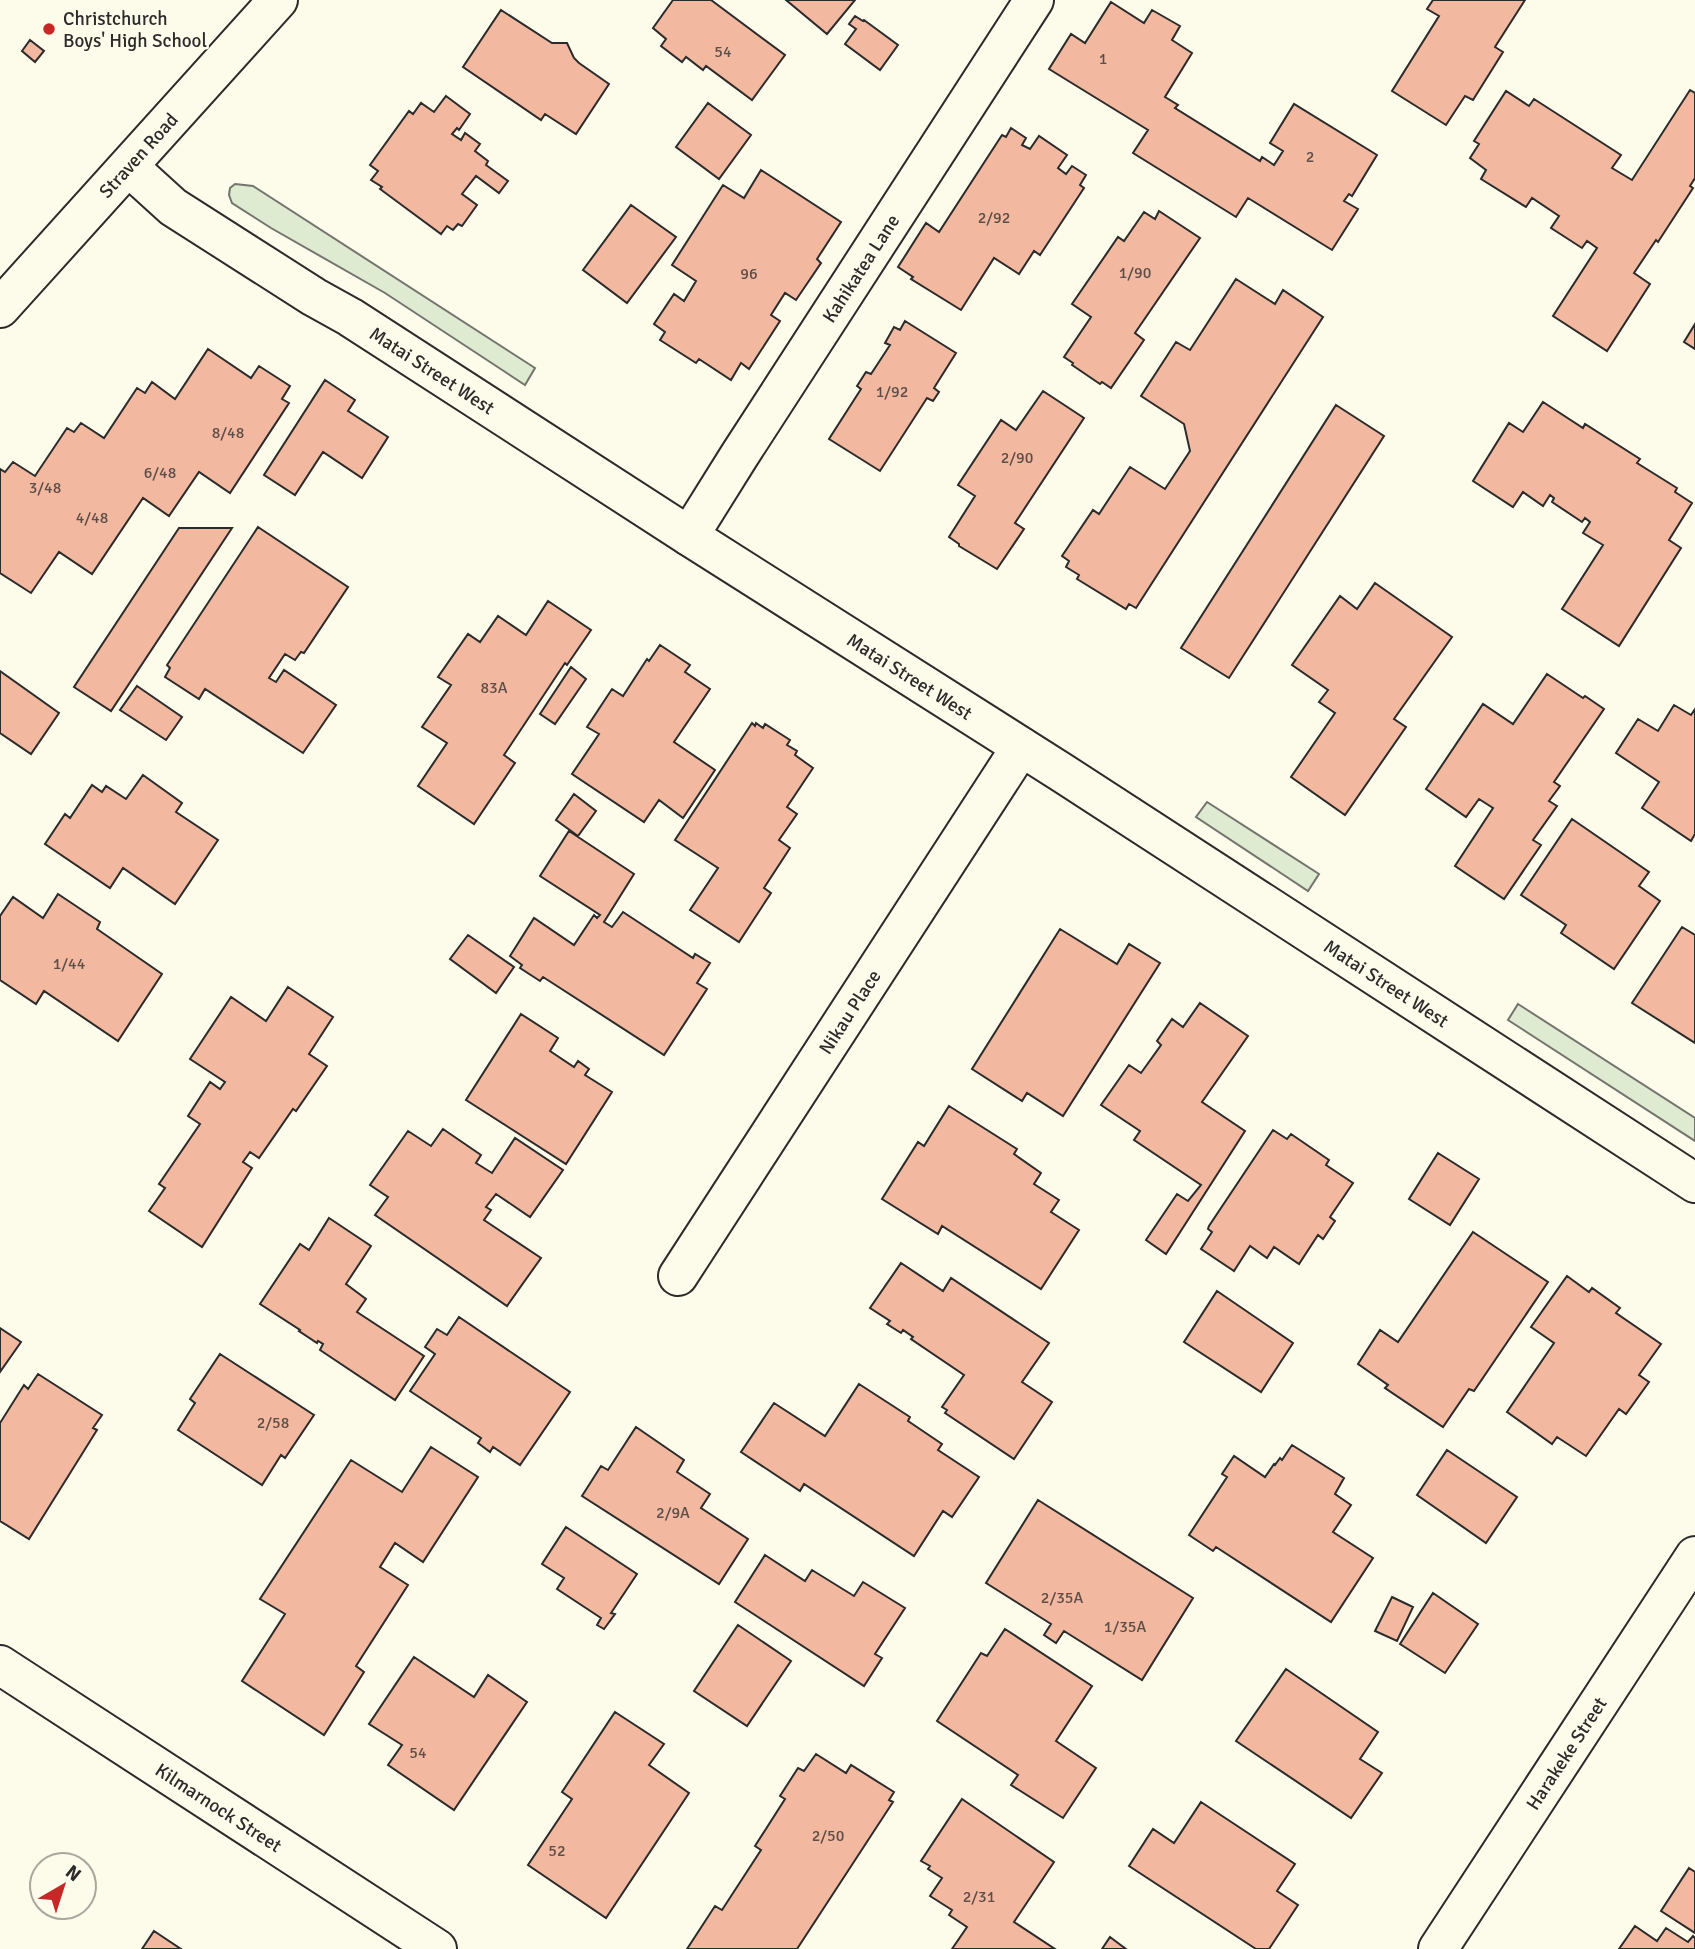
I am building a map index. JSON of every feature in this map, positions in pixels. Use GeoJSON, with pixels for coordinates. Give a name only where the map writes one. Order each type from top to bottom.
{"type":"FeatureCollection","features":[{"type":"Feature","properties":{"kind":"street","name":"Straven Road"},"geometry":{"type":"LineString","coordinates":[[0,308],[278,0]]}},
{"type":"Feature","properties":{"kind":"street","name":"Kahikatea Lane"},"geometry":{"type":"LineString","coordinates":[[690,536],[1034,0]]}},
{"type":"Feature","properties":{"kind":"street","name":"Matai Street West"},"geometry":{"type":"LineString","coordinates":[[129,167],[173,207],[314,297],[362,324],[1695,1183]]}},
{"type":"Feature","properties":{"kind":"street","name":"Nikau Place"},"geometry":{"type":"LineString","coordinates":[[678,1276],[1021,747]]}},
{"type":"Feature","properties":{"kind":"street","name":"Harakeke Street"},"geometry":{"type":"LineString","coordinates":[[1438,1949],[1695,1556]]}},
{"type":"Feature","properties":{"kind":"street","name":"Kilmarnock Street"},"geometry":{"type":"LineString","coordinates":[[0,1665],[437,1949]]}},
{"type":"Feature","properties":{"kind":"green space"},"geometry":{"type":"Polygon","coordinates":[[[235,184],[253,186],[535,368],[525,385],[385,293],[232,203],[230,188],[235,184]]]}},
{"type":"Feature","properties":{"kind":"green space"},"geometry":{"type":"Polygon","coordinates":[[[1207,802],[1319,874],[1308,891],[1196,817],[1207,802]]]}},
{"type":"Feature","properties":{"kind":"green space"},"geometry":{"type":"Polygon","coordinates":[[[1518,1004],[1695,1118],[1695,1141],[1508,1020],[1518,1004]]]}},
{"type":"Feature","properties":{"kind":"building"},"geometry":{"type":"Polygon","coordinates":[[[673,0],[711,0],[785,55],[752,100],[706,66],[703,70],[686,57],[682,62],[661,46],[666,39],[653,28],[673,0]]]}},
{"type":"Feature","properties":{"kind":"building"},"geometry":{"type":"Polygon","coordinates":[[[786,0],[855,0],[827,34],[786,0]]]}},
{"type":"Feature","properties":{"kind":"building"},"geometry":{"type":"Polygon","coordinates":[[[1433,0],[1525,0],[1495,47],[1503,52],[1473,100],[1465,96],[1446,125],[1392,91],[1439,16],[1427,9],[1433,0]]]}},
{"type":"Feature","properties":{"kind":"building"},"geometry":{"type":"Polygon","coordinates":[[[1111,2],[1144,23],[1152,10],[1180,26],[1172,40],[1192,53],[1165,97],[1178,105],[1175,108],[1260,161],[1262,157],[1274,165],[1283,151],[1270,143],[1294,104],[1377,155],[1352,196],[1349,194],[1344,201],[1358,209],[1332,250],[1248,198],[1236,217],[1133,153],[1148,130],[1049,69],[1071,34],[1085,43],[1111,2]]]}},
{"type":"Feature","properties":{"kind":"building"},"geometry":{"type":"Polygon","coordinates":[[[501,10],[552,43],[567,43],[579,63],[609,84],[576,134],[545,114],[541,120],[463,67],[501,10]]]}},
{"type":"Feature","properties":{"kind":"building"},"geometry":{"type":"Polygon","coordinates":[[[855,16],[898,45],[880,70],[845,44],[856,29],[849,24],[855,16]]]}},
{"type":"Feature","properties":{"kind":"building"},"geometry":{"type":"Polygon","coordinates":[[[30,40],[44,51],[35,62],[22,51],[30,40]]]}},
{"type":"Feature","properties":{"kind":"building"},"geometry":{"type":"Polygon","coordinates":[[[1690,90],[1695,93],[1695,178],[1690,186],[1693,188],[1634,273],[1650,284],[1607,351],[1553,316],[1597,248],[1587,241],[1582,248],[1551,228],[1559,216],[1532,198],[1526,207],[1481,179],[1486,170],[1470,158],[1479,144],[1474,141],[1506,91],[1529,106],[1534,99],[1621,155],[1612,168],[1632,180],[1690,90]]]}},
{"type":"Feature","properties":{"kind":"building"},"geometry":{"type":"Polygon","coordinates":[[[446,96],[470,114],[459,130],[457,128],[452,134],[461,140],[465,133],[480,144],[475,151],[488,161],[486,165],[508,181],[499,193],[476,176],[462,194],[477,205],[462,226],[458,224],[453,230],[447,226],[441,234],[380,189],[382,187],[371,180],[378,171],[370,165],[409,111],[413,114],[421,103],[434,112],[446,96]]]}},
{"type":"Feature","properties":{"kind":"building"},"geometry":{"type":"Polygon","coordinates":[[[708,103],[751,135],[719,179],[676,147],[708,103]]]}},
{"type":"Feature","properties":{"kind":"building"},"geometry":{"type":"Polygon","coordinates":[[[1011,128],[1026,138],[1022,145],[1030,149],[1039,136],[1067,155],[1058,168],[1066,174],[1072,166],[1086,175],[1080,185],[1084,188],[1040,255],[1034,251],[1019,274],[994,258],[961,310],[911,279],[913,277],[898,267],[926,223],[939,232],[1002,135],[1006,137],[1011,128]]]}},
{"type":"Feature","properties":{"kind":"building"},"geometry":{"type":"Polygon","coordinates":[[[761,170],[841,222],[817,259],[821,263],[796,300],[785,293],[771,315],[780,321],[749,369],[741,363],[731,380],[699,359],[696,363],[660,340],[665,332],[654,324],[674,294],[684,301],[696,281],[672,265],[723,185],[744,198],[761,170]]]}},
{"type":"Feature","properties":{"kind":"building"},"geometry":{"type":"Polygon","coordinates":[[[631,205],[676,237],[627,303],[583,270],[631,205]]]}},
{"type":"Feature","properties":{"kind":"building"},"geometry":{"type":"Polygon","coordinates":[[[1159,211],[1200,238],[1135,333],[1144,340],[1111,388],[1102,382],[1100,384],[1064,357],[1091,317],[1072,304],[1118,237],[1124,241],[1144,212],[1155,219],[1159,211]]]}},
{"type":"Feature","properties":{"kind":"building"},"geometry":{"type":"Polygon","coordinates":[[[1236,279],[1275,304],[1283,290],[1323,317],[1136,608],[1129,604],[1126,609],[1077,579],[1079,575],[1066,567],[1069,561],[1062,556],[1093,510],[1099,514],[1130,467],[1165,489],[1190,451],[1184,424],[1141,396],[1176,342],[1190,350],[1236,279]]]}},
{"type":"Feature","properties":{"kind":"building"},"geometry":{"type":"Polygon","coordinates":[[[905,321],[956,353],[934,388],[939,392],[933,401],[927,398],[880,471],[829,439],[861,389],[857,386],[866,372],[871,374],[890,345],[885,343],[894,327],[900,330],[905,321]]]}},
{"type":"Feature","properties":{"kind":"building"},"geometry":{"type":"Polygon","coordinates":[[[1695,324],[1695,349],[1684,342],[1695,324]]]}},
{"type":"Feature","properties":{"kind":"building"},"geometry":{"type":"Polygon","coordinates":[[[208,349],[251,378],[259,366],[290,386],[282,399],[289,403],[230,493],[199,472],[169,516],[143,498],[92,574],[59,552],[31,593],[0,573],[0,469],[5,472],[13,462],[35,476],[67,428],[74,432],[81,423],[104,438],[137,388],[145,393],[152,382],[175,399],[208,349]]]}},
{"type":"Feature","properties":{"kind":"building"},"geometry":{"type":"Polygon","coordinates":[[[325,380],[355,400],[348,411],[388,437],[362,478],[323,452],[295,495],[264,475],[325,380]]]}},
{"type":"Feature","properties":{"kind":"building"},"geometry":{"type":"Polygon","coordinates":[[[1043,391],[1084,418],[1015,523],[1024,529],[997,569],[949,537],[975,496],[958,485],[1001,420],[1016,430],[1043,391]]]}},
{"type":"Feature","properties":{"kind":"building"},"geometry":{"type":"Polygon","coordinates":[[[1543,402],[1583,428],[1585,424],[1640,459],[1637,463],[1677,488],[1675,492],[1692,503],[1669,540],[1681,548],[1619,646],[1562,609],[1603,545],[1583,533],[1590,522],[1585,518],[1582,522],[1552,502],[1554,498],[1550,495],[1543,506],[1523,492],[1513,507],[1473,481],[1509,423],[1523,432],[1543,402]]]}},
{"type":"Feature","properties":{"kind":"building"},"geometry":{"type":"Polygon","coordinates":[[[1336,405],[1384,436],[1229,678],[1181,648],[1336,405]]]}},
{"type":"Feature","properties":{"kind":"building"},"geometry":{"type":"Polygon","coordinates":[[[258,527],[348,587],[304,653],[301,652],[295,660],[285,654],[269,678],[276,682],[284,670],[336,705],[303,753],[205,689],[199,699],[165,677],[170,668],[167,665],[258,527]]]}},
{"type":"Feature","properties":{"kind":"building"},"geometry":{"type":"Polygon","coordinates":[[[179,528],[232,528],[111,711],[74,687],[179,528]]]}},
{"type":"Feature","properties":{"kind":"building"},"geometry":{"type":"Polygon","coordinates":[[[1375,583],[1452,637],[1394,719],[1406,727],[1345,815],[1291,777],[1335,713],[1319,702],[1328,690],[1292,665],[1340,596],[1357,609],[1375,583]]]}},
{"type":"Feature","properties":{"kind":"building"},"geometry":{"type":"Polygon","coordinates":[[[548,601],[591,630],[567,665],[565,663],[504,755],[515,763],[474,824],[418,786],[447,743],[422,727],[451,685],[438,677],[468,634],[480,642],[498,616],[526,635],[548,601]]]}},
{"type":"Feature","properties":{"kind":"building"},"geometry":{"type":"Polygon","coordinates":[[[660,645],[690,665],[685,672],[710,689],[674,742],[715,770],[683,818],[659,800],[644,822],[572,774],[599,734],[587,727],[612,689],[623,696],[647,659],[649,661],[660,645]]]}},
{"type":"Feature","properties":{"kind":"building"},"geometry":{"type":"Polygon","coordinates":[[[571,667],[586,679],[555,724],[540,714],[571,667]]]}},
{"type":"Feature","properties":{"kind":"building"},"geometry":{"type":"Polygon","coordinates":[[[0,671],[59,713],[31,754],[0,733],[0,671]]]}},
{"type":"Feature","properties":{"kind":"building"},"geometry":{"type":"Polygon","coordinates":[[[1547,674],[1604,709],[1554,782],[1560,786],[1549,801],[1557,806],[1533,840],[1541,845],[1504,899],[1455,866],[1493,808],[1479,799],[1466,817],[1426,789],[1483,704],[1513,724],[1547,674]]]}},
{"type":"Feature","properties":{"kind":"building"},"geometry":{"type":"Polygon","coordinates":[[[137,686],[182,717],[166,740],[120,710],[137,686]]]}},
{"type":"Feature","properties":{"kind":"building"},"geometry":{"type":"Polygon","coordinates":[[[1674,705],[1691,715],[1695,709],[1695,834],[1691,841],[1642,808],[1659,782],[1616,753],[1638,719],[1658,731],[1674,705]]]}},
{"type":"Feature","properties":{"kind":"building"},"geometry":{"type":"Polygon","coordinates":[[[752,723],[763,728],[765,724],[790,740],[787,745],[797,751],[795,755],[813,768],[787,807],[797,814],[779,840],[790,848],[764,888],[771,893],[739,942],[690,910],[718,868],[675,840],[752,723]]]}},
{"type":"Feature","properties":{"kind":"building"},"geometry":{"type":"Polygon","coordinates":[[[143,775],[182,803],[176,812],[218,840],[175,904],[123,868],[110,888],[45,844],[65,814],[70,818],[92,785],[102,792],[106,786],[126,799],[143,775]]]}},
{"type":"Feature","properties":{"kind":"building"},"geometry":{"type":"Polygon","coordinates":[[[574,794],[596,811],[578,836],[556,820],[574,794]]]}},
{"type":"Feature","properties":{"kind":"building"},"geometry":{"type":"Polygon","coordinates":[[[1572,819],[1649,872],[1639,886],[1660,901],[1614,969],[1561,933],[1566,925],[1521,895],[1572,819]]]}},
{"type":"Feature","properties":{"kind":"building"},"geometry":{"type":"Polygon","coordinates":[[[569,831],[634,874],[604,922],[612,927],[623,912],[693,958],[695,954],[710,963],[697,983],[707,989],[664,1055],[543,977],[540,981],[520,968],[522,965],[510,956],[534,918],[574,945],[594,915],[597,918],[600,915],[540,876],[569,831]]]}},
{"type":"Feature","properties":{"kind":"building"},"geometry":{"type":"Polygon","coordinates":[[[58,894],[100,922],[97,929],[162,974],[118,1041],[44,991],[36,1004],[0,980],[0,916],[13,897],[43,918],[58,894]]]}},
{"type":"Feature","properties":{"kind":"building"},"geometry":{"type":"Polygon","coordinates":[[[1682,927],[1695,935],[1695,1043],[1632,1003],[1682,927]]]}},
{"type":"Feature","properties":{"kind":"building"},"geometry":{"type":"Polygon","coordinates":[[[1060,929],[1117,964],[1129,944],[1160,963],[1063,1116],[1027,1093],[1022,1101],[972,1069],[1060,929]]]}},
{"type":"Feature","properties":{"kind":"building"},"geometry":{"type":"Polygon","coordinates":[[[468,935],[514,967],[496,993],[450,959],[468,935]]]}},
{"type":"Feature","properties":{"kind":"building"},"geometry":{"type":"Polygon","coordinates":[[[288,987],[333,1017],[309,1054],[327,1066],[259,1158],[250,1152],[243,1162],[252,1168],[202,1247],[149,1211],[165,1188],[159,1184],[200,1124],[188,1116],[210,1082],[220,1089],[225,1082],[190,1059],[231,997],[266,1021],[288,987]]]}},
{"type":"Feature","properties":{"kind":"building"},"geometry":{"type":"Polygon","coordinates":[[[1200,1003],[1248,1036],[1202,1102],[1245,1131],[1166,1254],[1146,1240],[1177,1194],[1188,1201],[1201,1185],[1134,1140],[1140,1131],[1101,1105],[1129,1065],[1141,1073],[1161,1045],[1157,1041],[1172,1019],[1183,1027],[1200,1003]]]}},
{"type":"Feature","properties":{"kind":"building"},"geometry":{"type":"Polygon","coordinates":[[[521,1014],[558,1038],[550,1051],[574,1067],[578,1061],[589,1069],[585,1075],[612,1092],[566,1164],[466,1100],[521,1014]]]}},
{"type":"Feature","properties":{"kind":"building"},"geometry":{"type":"Polygon","coordinates":[[[949,1106],[1017,1149],[1014,1154],[1041,1173],[1034,1184],[1059,1200],[1051,1212],[1079,1230],[1041,1289],[942,1226],[938,1234],[882,1199],[918,1142],[924,1146],[949,1106]]]}},
{"type":"Feature","properties":{"kind":"building"},"geometry":{"type":"Polygon","coordinates":[[[443,1129],[481,1155],[476,1163],[492,1173],[515,1138],[563,1170],[530,1217],[496,1194],[486,1207],[491,1210],[484,1220],[541,1258],[507,1306],[375,1215],[388,1197],[370,1185],[408,1131],[431,1146],[443,1129]]]}},
{"type":"Feature","properties":{"kind":"building"},"geometry":{"type":"Polygon","coordinates":[[[1273,1130],[1287,1139],[1291,1134],[1329,1160],[1326,1165],[1353,1183],[1330,1217],[1335,1221],[1323,1239],[1318,1235],[1299,1264],[1274,1247],[1267,1258],[1250,1246],[1234,1271],[1201,1249],[1212,1232],[1208,1229],[1209,1226],[1273,1130]]]}},
{"type":"Feature","properties":{"kind":"building"},"geometry":{"type":"Polygon","coordinates":[[[1438,1153],[1479,1179],[1450,1225],[1409,1199],[1438,1153]]]}},
{"type":"Feature","properties":{"kind":"building"},"geometry":{"type":"Polygon","coordinates":[[[329,1218],[371,1246],[346,1284],[366,1299],[357,1312],[424,1356],[395,1400],[320,1350],[323,1344],[318,1341],[317,1343],[260,1304],[300,1244],[309,1250],[329,1218]]]}},
{"type":"Feature","properties":{"kind":"building"},"geometry":{"type":"Polygon","coordinates":[[[1473,1232],[1548,1282],[1474,1391],[1469,1389],[1443,1427],[1385,1388],[1388,1385],[1358,1364],[1380,1330],[1398,1342],[1473,1232]]]}},
{"type":"Feature","properties":{"kind":"building"},"geometry":{"type":"Polygon","coordinates":[[[901,1263],[943,1291],[951,1278],[1049,1343],[1022,1382],[1052,1402],[1014,1459],[945,1413],[947,1410],[942,1407],[964,1375],[911,1339],[913,1337],[903,1330],[901,1333],[887,1324],[890,1321],[870,1308],[901,1263]]]}},
{"type":"Feature","properties":{"kind":"building"},"geometry":{"type":"Polygon","coordinates":[[[1567,1276],[1589,1292],[1592,1288],[1620,1308],[1616,1313],[1661,1344],[1639,1375],[1649,1382],[1626,1414],[1619,1409],[1586,1456],[1557,1437],[1552,1444],[1507,1412],[1554,1343],[1531,1327],[1567,1276]]]}},
{"type":"Feature","properties":{"kind":"building"},"geometry":{"type":"Polygon","coordinates":[[[1217,1291],[1293,1343],[1261,1392],[1184,1342],[1217,1291]]]}},
{"type":"Feature","properties":{"kind":"building"},"geometry":{"type":"Polygon","coordinates":[[[459,1317],[570,1392],[520,1465],[493,1447],[490,1452],[478,1443],[481,1438],[410,1391],[435,1354],[425,1347],[437,1329],[447,1335],[459,1317]]]}},
{"type":"Feature","properties":{"kind":"building"},"geometry":{"type":"Polygon","coordinates":[[[0,1328],[21,1342],[0,1372],[0,1328]]]}},
{"type":"Feature","properties":{"kind":"building"},"geometry":{"type":"Polygon","coordinates":[[[220,1354],[314,1415],[285,1458],[281,1455],[262,1485],[178,1430],[195,1403],[190,1399],[220,1354]]]}},
{"type":"Feature","properties":{"kind":"building"},"geometry":{"type":"Polygon","coordinates":[[[38,1374],[102,1415],[93,1428],[97,1430],[29,1539],[0,1521],[0,1423],[24,1385],[28,1389],[38,1374]]]}},
{"type":"Feature","properties":{"kind":"building"},"geometry":{"type":"Polygon","coordinates":[[[859,1384],[910,1417],[908,1421],[942,1444],[938,1450],[979,1477],[952,1517],[943,1511],[914,1556],[804,1484],[800,1491],[741,1452],[774,1403],[825,1436],[859,1384]]]}},
{"type":"Feature","properties":{"kind":"building"},"geometry":{"type":"Polygon","coordinates":[[[636,1427],[684,1460],[677,1472],[710,1494],[701,1508],[748,1539],[719,1584],[582,1496],[601,1466],[608,1470],[636,1427]]]}},
{"type":"Feature","properties":{"kind":"building"},"geometry":{"type":"Polygon","coordinates":[[[1292,1445],[1344,1478],[1335,1494],[1351,1505],[1333,1532],[1373,1558],[1331,1622],[1216,1547],[1213,1551],[1189,1535],[1227,1477],[1222,1474],[1234,1456],[1265,1477],[1292,1445]]]}},
{"type":"Feature","properties":{"kind":"building"},"geometry":{"type":"Polygon","coordinates":[[[431,1447],[478,1477],[423,1562],[395,1543],[380,1567],[408,1585],[356,1666],[364,1672],[324,1735],[242,1681],[285,1614],[260,1599],[351,1460],[402,1492],[431,1447]]]}},
{"type":"Feature","properties":{"kind":"building"},"geometry":{"type":"Polygon","coordinates":[[[1447,1450],[1517,1497],[1486,1543],[1417,1495],[1447,1450]]]}},
{"type":"Feature","properties":{"kind":"building"},"geometry":{"type":"Polygon","coordinates":[[[1038,1500],[1193,1598],[1142,1680],[1064,1631],[1056,1643],[1044,1635],[1051,1624],[986,1583],[1038,1500]]]}},
{"type":"Feature","properties":{"kind":"building"},"geometry":{"type":"Polygon","coordinates":[[[566,1527],[637,1574],[611,1613],[615,1614],[604,1629],[597,1625],[601,1618],[557,1589],[564,1578],[542,1564],[566,1527]]]}},
{"type":"Feature","properties":{"kind":"building"},"geometry":{"type":"Polygon","coordinates":[[[765,1555],[805,1581],[812,1570],[854,1596],[863,1582],[905,1608],[875,1654],[882,1658],[864,1686],[735,1602],[765,1555]]]}},
{"type":"Feature","properties":{"kind":"building"},"geometry":{"type":"Polygon","coordinates":[[[1433,1593],[1478,1624],[1445,1673],[1400,1644],[1433,1593]]]}},
{"type":"Feature","properties":{"kind":"building"},"geometry":{"type":"Polygon","coordinates":[[[1392,1597],[1413,1607],[1397,1641],[1375,1631],[1392,1597]]]}},
{"type":"Feature","properties":{"kind":"building"},"geometry":{"type":"Polygon","coordinates":[[[738,1625],[791,1661],[747,1726],[694,1691],[738,1625]]]}},
{"type":"Feature","properties":{"kind":"building"},"geometry":{"type":"Polygon","coordinates":[[[1005,1629],[1092,1686],[1056,1741],[1096,1768],[1063,1818],[1011,1785],[1018,1775],[937,1721],[981,1653],[987,1656],[1005,1629]]]}},
{"type":"Feature","properties":{"kind":"building"},"geometry":{"type":"Polygon","coordinates":[[[414,1657],[474,1697],[488,1675],[527,1702],[454,1810],[388,1765],[402,1745],[369,1724],[414,1657]]]}},
{"type":"Feature","properties":{"kind":"building"},"geometry":{"type":"Polygon","coordinates":[[[1286,1669],[1378,1732],[1360,1759],[1382,1773],[1351,1818],[1236,1741],[1286,1669]]]}},
{"type":"Feature","properties":{"kind":"building"},"geometry":{"type":"Polygon","coordinates":[[[615,1712],[664,1744],[649,1765],[689,1793],[606,1918],[528,1865],[572,1799],[562,1792],[615,1712]]]}},
{"type":"Feature","properties":{"kind":"building"},"geometry":{"type":"Polygon","coordinates":[[[816,1754],[846,1773],[851,1765],[894,1792],[889,1800],[893,1802],[797,1949],[687,1949],[715,1906],[722,1910],[761,1850],[755,1846],[785,1799],[780,1796],[798,1768],[804,1771],[816,1754]]]}},
{"type":"Feature","properties":{"kind":"building"},"geometry":{"type":"Polygon","coordinates":[[[962,1799],[1054,1862],[1014,1922],[1055,1949],[952,1949],[967,1927],[949,1915],[952,1910],[930,1896],[942,1878],[921,1861],[962,1799]]]}},
{"type":"Feature","properties":{"kind":"building"},"geometry":{"type":"Polygon","coordinates":[[[1201,1802],[1295,1864],[1277,1891],[1298,1905],[1269,1949],[1256,1949],[1129,1866],[1153,1829],[1174,1843],[1201,1802]]]}},
{"type":"Feature","properties":{"kind":"building"},"geometry":{"type":"Polygon","coordinates":[[[1689,1868],[1695,1872],[1695,1933],[1661,1911],[1689,1868]]]}},
{"type":"Feature","properties":{"kind":"building"},"geometry":{"type":"Polygon","coordinates":[[[1635,1926],[1657,1941],[1666,1928],[1688,1942],[1693,1936],[1695,1949],[1619,1949],[1635,1926]]]}},
{"type":"Feature","properties":{"kind":"building"},"geometry":{"type":"Polygon","coordinates":[[[154,1931],[181,1949],[142,1949],[154,1931]]]}},
{"type":"Feature","properties":{"kind":"building"},"geometry":{"type":"Polygon","coordinates":[[[1110,1937],[1126,1949],[1102,1949],[1110,1937]]]}},
{"type":"Feature","properties":{"kind":"place","name":"Christchurch Boys' High School"},"geometry":{"type":"Point","coordinates":[49,29]}}]}
